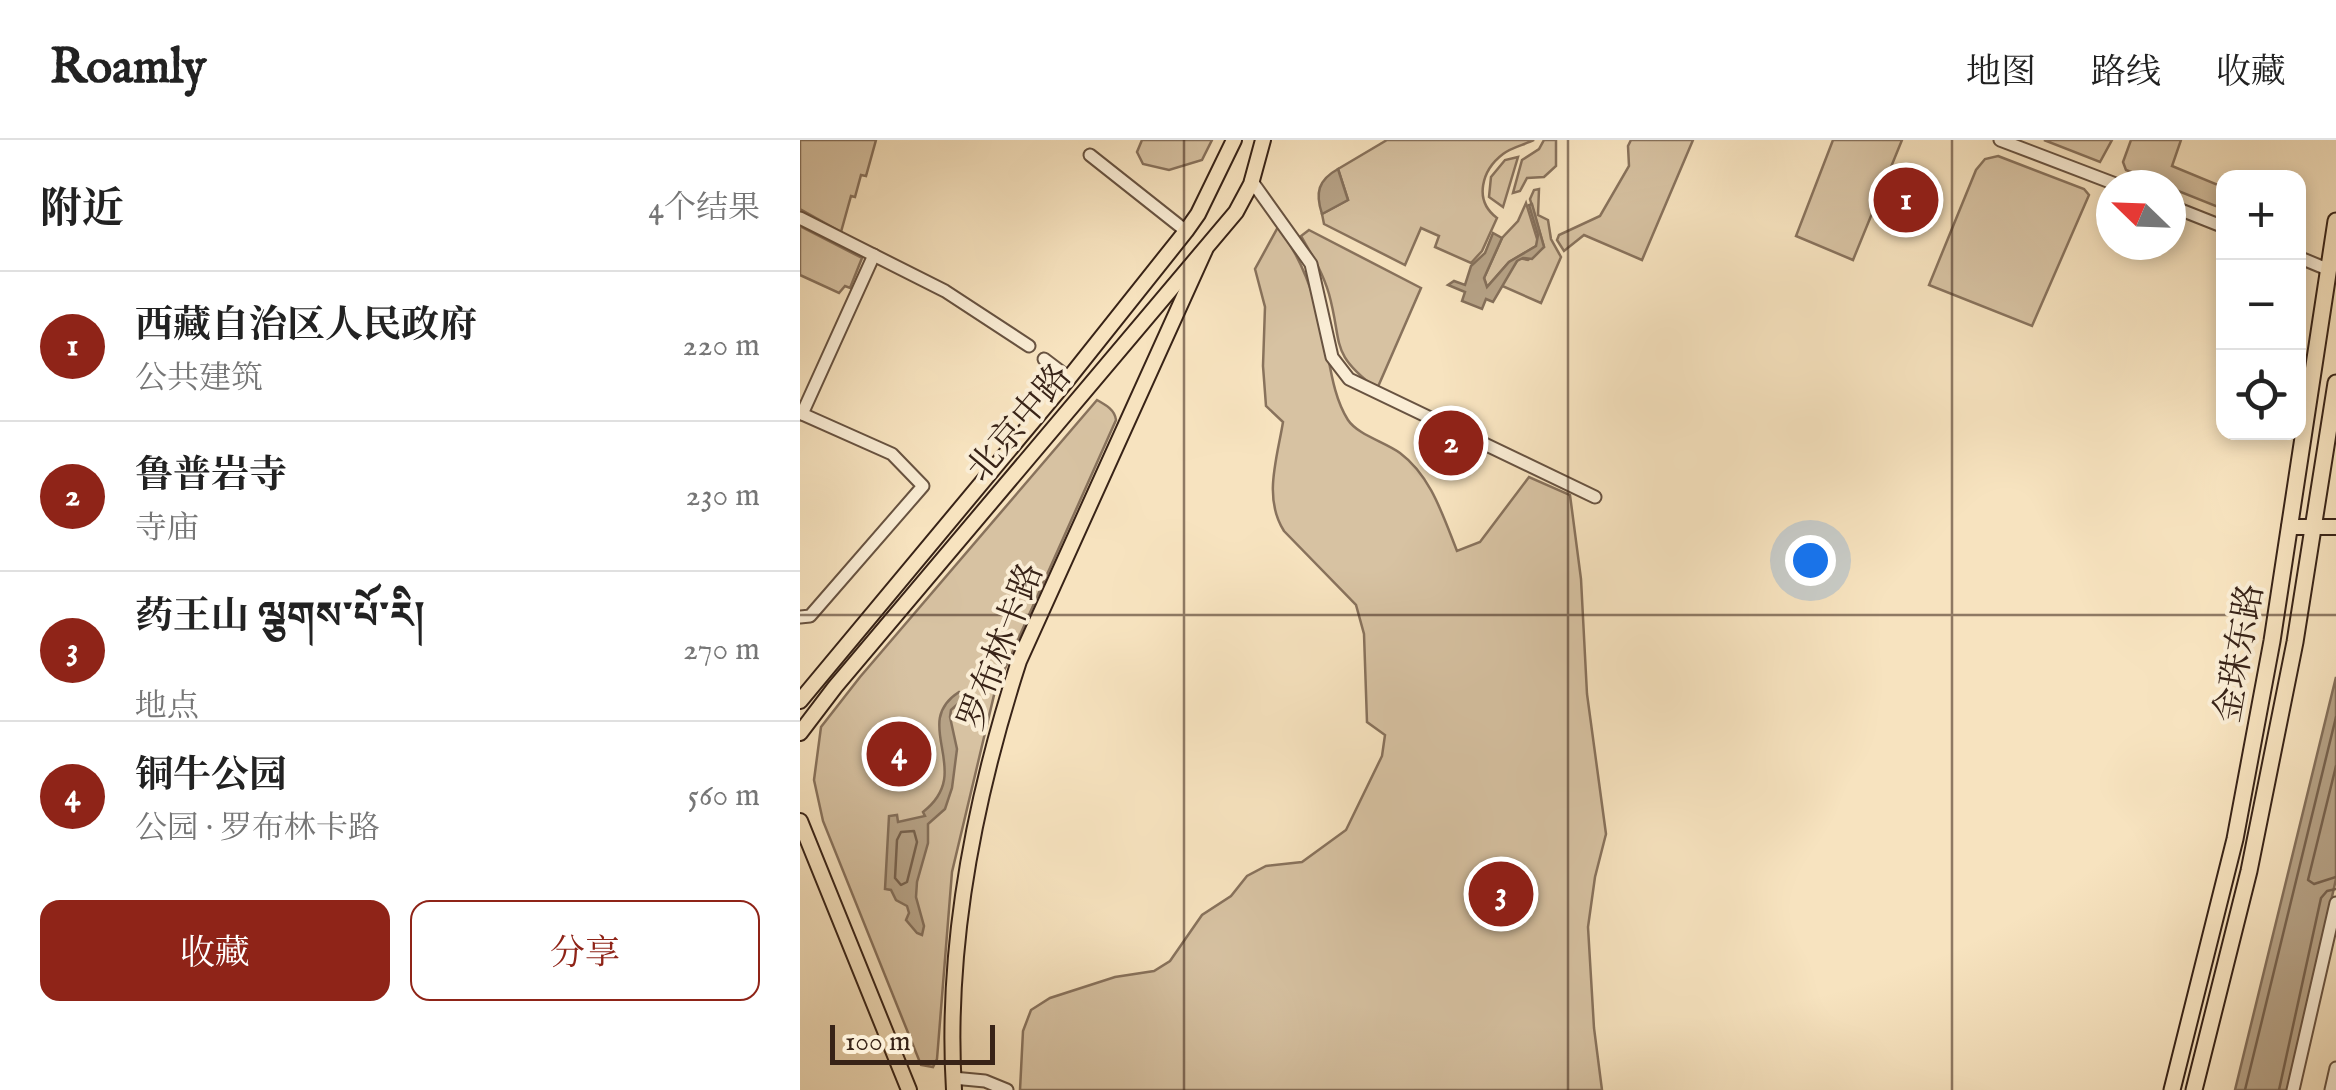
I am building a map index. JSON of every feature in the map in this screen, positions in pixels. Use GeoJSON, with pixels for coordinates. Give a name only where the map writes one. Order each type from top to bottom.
{"type":"FeatureCollection","features":[{"type":"Feature","properties":{"kind":"highway","name":"金珠东路"},"geometry":{"type":"LineString","coordinates":[[2172,1090],[2235,839],[2336,221]]}},
{"type":"Feature","properties":{"kind":"highway","name":"金珠东路"},"geometry":{"type":"LineString","coordinates":[[2194,1090],[2249,871],[2295,642],[2336,383]]}},
{"type":"Feature","properties":{"kind":"main road","name":"北京中路"},"geometry":{"type":"LineString","coordinates":[[800,701],[1186,231],[1234,140]]}},
{"type":"Feature","properties":{"kind":"main road","name":"北京中路"},"geometry":{"type":"LineString","coordinates":[[800,733],[1236,212],[1252,180],[1263,140]]}},
{"type":"Feature","properties":{"kind":"main road","name":"罗布林卡路"},"geometry":{"type":"LineString","coordinates":[[954,1084],[956,965],[965,891],[999,722],[1019,661],[1205,250]]}},
{"type":"Feature","properties":{"kind":"main road"},"geometry":{"type":"LineString","coordinates":[[2289,527],[2336,528]]}},
{"type":"Feature","properties":{"kind":"main road"},"geometry":{"type":"LineString","coordinates":[[800,820],[909,1090]]}},
{"type":"Feature","properties":{"kind":"street"},"geometry":{"type":"LineString","coordinates":[[2000,140],[2096,177]]}},
{"type":"Feature","properties":{"kind":"street"},"geometry":{"type":"LineString","coordinates":[[1090,156],[1186,231]]}},
{"type":"Feature","properties":{"kind":"street"},"geometry":{"type":"LineString","coordinates":[[1252,180],[1311,264],[1332,357],[1348,379],[1595,497]]}},
{"type":"Feature","properties":{"kind":"street"},"geometry":{"type":"LineString","coordinates":[[2186,212],[2216,224]]}},
{"type":"Feature","properties":{"kind":"street"},"geometry":{"type":"LineString","coordinates":[[800,218],[946,291],[1029,346]]}},
{"type":"Feature","properties":{"kind":"street"},"geometry":{"type":"LineString","coordinates":[[800,617],[810,616],[924,486],[892,454],[801,414],[874,255]]}},
{"type":"Feature","properties":{"kind":"street"},"geometry":{"type":"LineString","coordinates":[[2303,260],[2327,269]]}},
{"type":"Feature","properties":{"kind":"street"},"geometry":{"type":"LineString","coordinates":[[1044,359],[1069,378]]}},
{"type":"Feature","properties":{"kind":"street"},"geometry":{"type":"LineString","coordinates":[[2293,1090],[2336,903]]}},
{"type":"Feature","properties":{"kind":"street"},"geometry":{"type":"LineString","coordinates":[[2331,1090],[2336,1068]]}},
{"type":"Feature","properties":{"kind":"street"},"geometry":{"type":"LineString","coordinates":[[954,1084],[985,1081],[1008,1090]]}},
{"type":"Feature","properties":{"kind":"shaded area"},"geometry":{"type":"Polygon","coordinates":[[[800,140],[876,140],[866,176],[861,175],[855,197],[851,196],[841,232],[800,209],[800,140]]]}},
{"type":"Feature","properties":{"kind":"shaded area"},"geometry":{"type":"Polygon","coordinates":[[[1142,140],[1212,140],[1202,160],[1169,170],[1143,164],[1137,152],[1142,140]]]}},
{"type":"Feature","properties":{"kind":"shaded area"},"geometry":{"type":"Polygon","coordinates":[[[1387,140],[1534,140],[1503,154],[1490,168],[1483,194],[1497,218],[1482,251],[1471,263],[1435,247],[1439,236],[1421,228],[1405,265],[1324,224],[1322,214],[1348,200],[1338,169],[1387,140]]]}},
{"type":"Feature","properties":{"kind":"shaded area"},"geometry":{"type":"Polygon","coordinates":[[[1544,140],[1556,140],[1556,166],[1544,177],[1527,178],[1520,191],[1513,193],[1522,160],[1539,149],[1544,140]]]}},
{"type":"Feature","properties":{"kind":"shaded area"},"geometry":{"type":"Polygon","coordinates":[[[1631,140],[1693,140],[1642,260],[1584,235],[1564,251],[1557,240],[1559,235],[1600,216],[1629,166],[1631,140]]]}},
{"type":"Feature","properties":{"kind":"shaded area"},"geometry":{"type":"Polygon","coordinates":[[[1833,140],[1902,140],[1853,260],[1796,236],[1833,140]]]}},
{"type":"Feature","properties":{"kind":"shaded area"},"geometry":{"type":"Polygon","coordinates":[[[2044,140],[2112,140],[2100,162],[2044,140]]]}},
{"type":"Feature","properties":{"kind":"shaded area"},"geometry":{"type":"Polygon","coordinates":[[[2131,140],[2181,140],[2172,166],[2182,170],[2126,170],[2123,162],[2131,140]]]}},
{"type":"Feature","properties":{"kind":"shaded area"},"geometry":{"type":"Polygon","coordinates":[[[1998,156],[2084,189],[2089,195],[2032,326],[1929,285],[1976,170],[1985,159],[1998,156]]]}},
{"type":"Feature","properties":{"kind":"shaded area"},"geometry":{"type":"Polygon","coordinates":[[[1518,157],[1503,207],[1489,197],[1491,177],[1505,160],[1518,157]]]}},
{"type":"Feature","properties":{"kind":"shaded area"},"geometry":{"type":"Polygon","coordinates":[[[2186,172],[2216,184],[2216,206],[2186,194],[2186,172]]]}},
{"type":"Feature","properties":{"kind":"shaded area"},"geometry":{"type":"Polygon","coordinates":[[[1539,189],[1538,215],[1548,220],[1551,239],[1561,257],[1541,303],[1500,285],[1519,258],[1528,260],[1544,247],[1530,199],[1534,190],[1539,189]]]}},
{"type":"Feature","properties":{"kind":"shaded area"},"geometry":{"type":"Polygon","coordinates":[[[1526,203],[1538,242],[1509,262],[1487,287],[1484,278],[1502,238],[1518,221],[1526,203]]]}},
{"type":"Feature","properties":{"kind":"shaded area"},"geometry":{"type":"Polygon","coordinates":[[[800,226],[862,258],[850,288],[845,286],[839,293],[800,275],[800,226]]]}},
{"type":"Feature","properties":{"kind":"shaded area"},"geometry":{"type":"Polygon","coordinates":[[[1278,227],[1294,251],[1311,291],[1335,389],[1348,420],[1411,462],[1435,498],[1457,551],[1480,542],[1529,477],[1570,495],[1581,579],[1587,694],[1606,834],[1588,927],[1602,1090],[1020,1090],[1023,1031],[1031,1010],[1050,998],[1115,977],[1154,971],[1170,961],[1202,915],[1231,896],[1247,876],[1266,866],[1302,862],[1346,830],[1382,756],[1385,735],[1367,722],[1364,634],[1356,605],[1284,531],[1274,505],[1273,478],[1283,422],[1266,406],[1265,307],[1255,269],[1278,227]]]}},
{"type":"Feature","properties":{"kind":"shaded area"},"geometry":{"type":"Polygon","coordinates":[[[1309,230],[1421,288],[1377,389],[1344,357],[1327,286],[1301,236],[1309,230]]]}},
{"type":"Feature","properties":{"kind":"shaded area"},"geometry":{"type":"Polygon","coordinates":[[[1097,400],[1112,411],[1116,420],[995,691],[952,872],[937,1059],[933,1067],[921,1065],[823,821],[814,780],[821,727],[1097,400]]]}},
{"type":"Feature","properties":{"kind":"water"},"geometry":{"type":"Polygon","coordinates":[[[1338,169],[1348,200],[1322,214],[1320,188],[1338,169]]]}},
{"type":"Feature","properties":{"kind":"water"},"geometry":{"type":"Polygon","coordinates":[[[1532,204],[1544,247],[1532,259],[1517,261],[1493,302],[1486,299],[1482,309],[1462,301],[1465,292],[1448,285],[1454,281],[1465,285],[1471,266],[1485,253],[1493,233],[1502,238],[1484,278],[1487,287],[1509,262],[1536,246],[1538,235],[1529,205],[1532,204]]]}},
{"type":"Feature","properties":{"kind":"water"},"geometry":{"type":"Polygon","coordinates":[[[2336,677],[2336,879],[2288,1090],[2235,1090],[2336,677]]]}},
{"type":"Feature","properties":{"kind":"water"},"geometry":{"type":"Polygon","coordinates":[[[959,692],[966,697],[951,710],[957,749],[952,788],[945,809],[928,824],[928,843],[917,882],[922,935],[906,920],[907,906],[885,889],[889,816],[897,815],[898,822],[925,816],[923,812],[938,796],[944,780],[940,718],[945,705],[959,692]]]}},
{"type":"Feature","properties":{"kind":"place","name":"西藏自治区人民政府"},"geometry":{"type":"Point","coordinates":[1906,200]}},
{"type":"Feature","properties":{"kind":"place","name":"鲁普岩寺"},"geometry":{"type":"Point","coordinates":[1451,443]}},
{"type":"Feature","properties":{"kind":"place","name":"铜牛公园"},"geometry":{"type":"Point","coordinates":[899,754]}},
{"type":"Feature","properties":{"kind":"place","name":"药王山 ལྕགས་པོ་རི།"},"geometry":{"type":"Point","coordinates":[1501,894]}}]}
